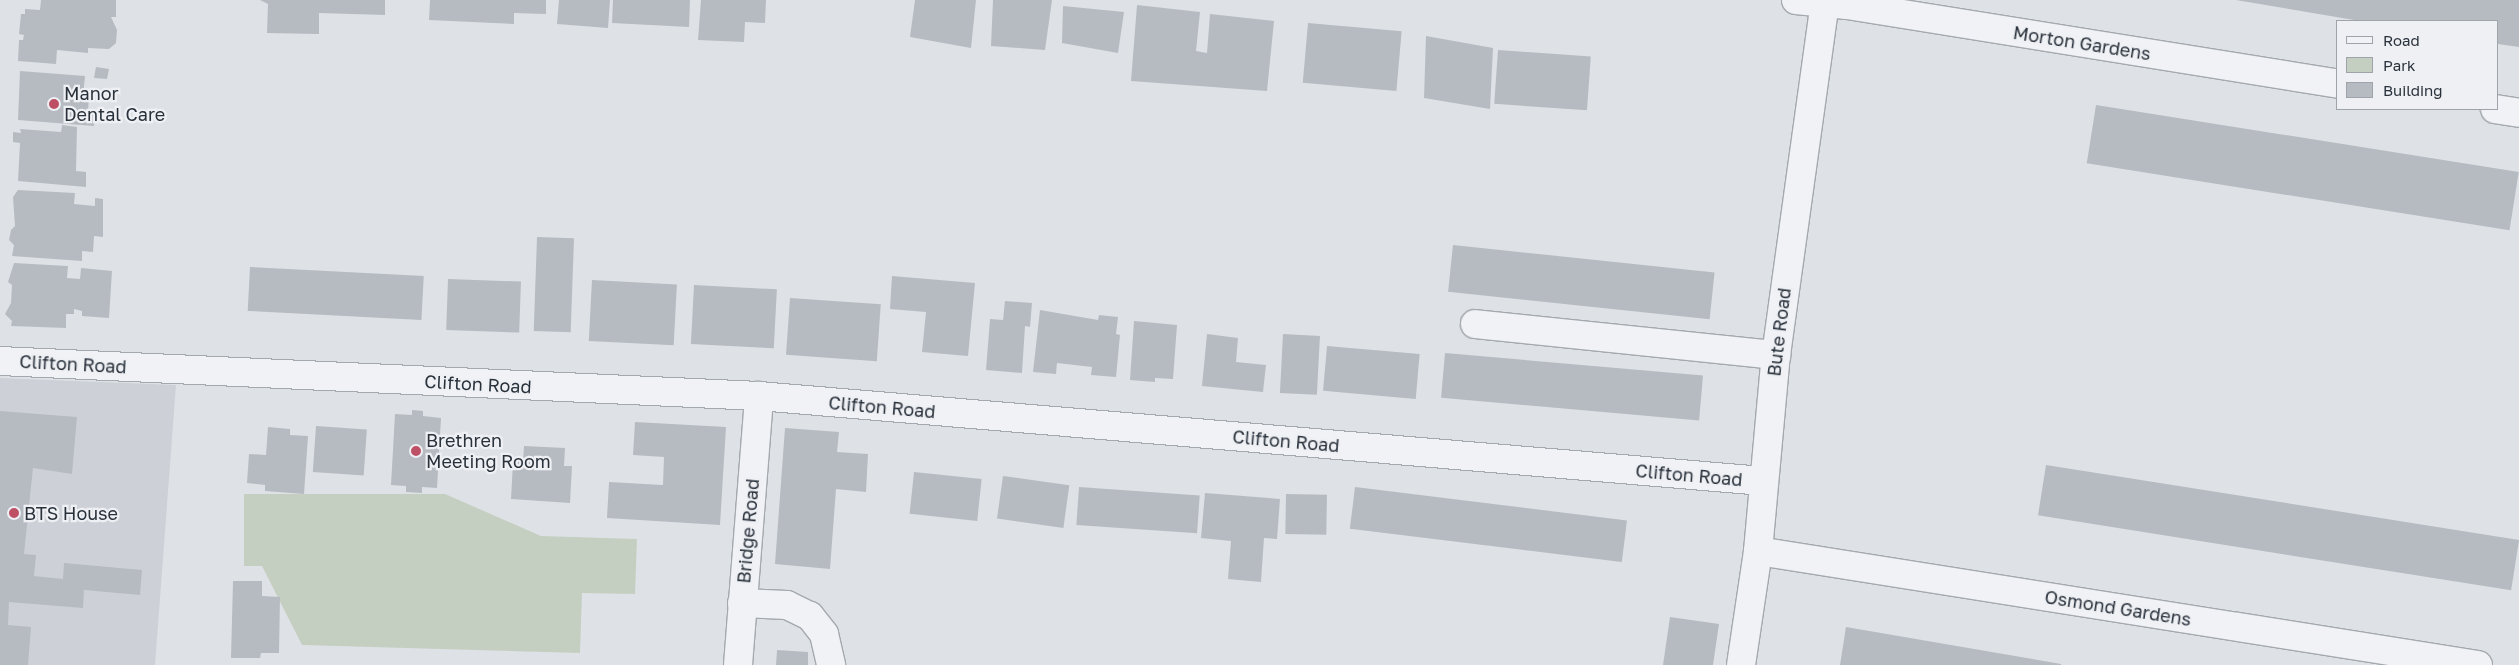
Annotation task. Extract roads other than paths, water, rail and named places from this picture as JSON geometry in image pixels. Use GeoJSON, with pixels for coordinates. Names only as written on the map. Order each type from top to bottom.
{"type":"FeatureCollection","features":[{"type":"Feature","properties":{"kind":"street","name":"Morton Gardens"},"geometry":{"type":"LineString","coordinates":[[1796,0],[1825,1],[2336,84]]}},
{"type":"Feature","properties":{"kind":"street","name":"Bute Road"},"geometry":{"type":"LineString","coordinates":[[1741,665],[1758,551],[1762,481],[1776,355],[1825,1]]}},
{"type":"Feature","properties":{"kind":"street"},"geometry":{"type":"LineString","coordinates":[[2499,110],[2519,112]]}},
{"type":"Feature","properties":{"kind":"street"},"geometry":{"type":"LineString","coordinates":[[1475,324],[1776,355]]}},
{"type":"Feature","properties":{"kind":"street","name":"Clifton Road"},"geometry":{"type":"LineString","coordinates":[[0,361],[759,396],[1762,481]]}},
{"type":"Feature","properties":{"kind":"street","name":"Bridge Road"},"geometry":{"type":"LineString","coordinates":[[738,665],[759,396]]}},
{"type":"Feature","properties":{"kind":"street","name":"Osmond Gardens"},"geometry":{"type":"LineString","coordinates":[[1758,551],[2478,665]]}},
{"type":"Feature","properties":{"kind":"street"},"geometry":{"type":"LineString","coordinates":[[742,602],[787,605],[810,616],[824,634],[831,665]]}},
{"type":"Feature","properties":{"kind":"place","name":"Manor Dental Care"},"geometry":{"type":"Point","coordinates":[54,104]}},
{"type":"Feature","properties":{"kind":"place","name":"Brethren Meeting Room"},"geometry":{"type":"Point","coordinates":[416,451]}},
{"type":"Feature","properties":{"kind":"place","name":"BTS House"},"geometry":{"type":"Point","coordinates":[14,513]}}]}
